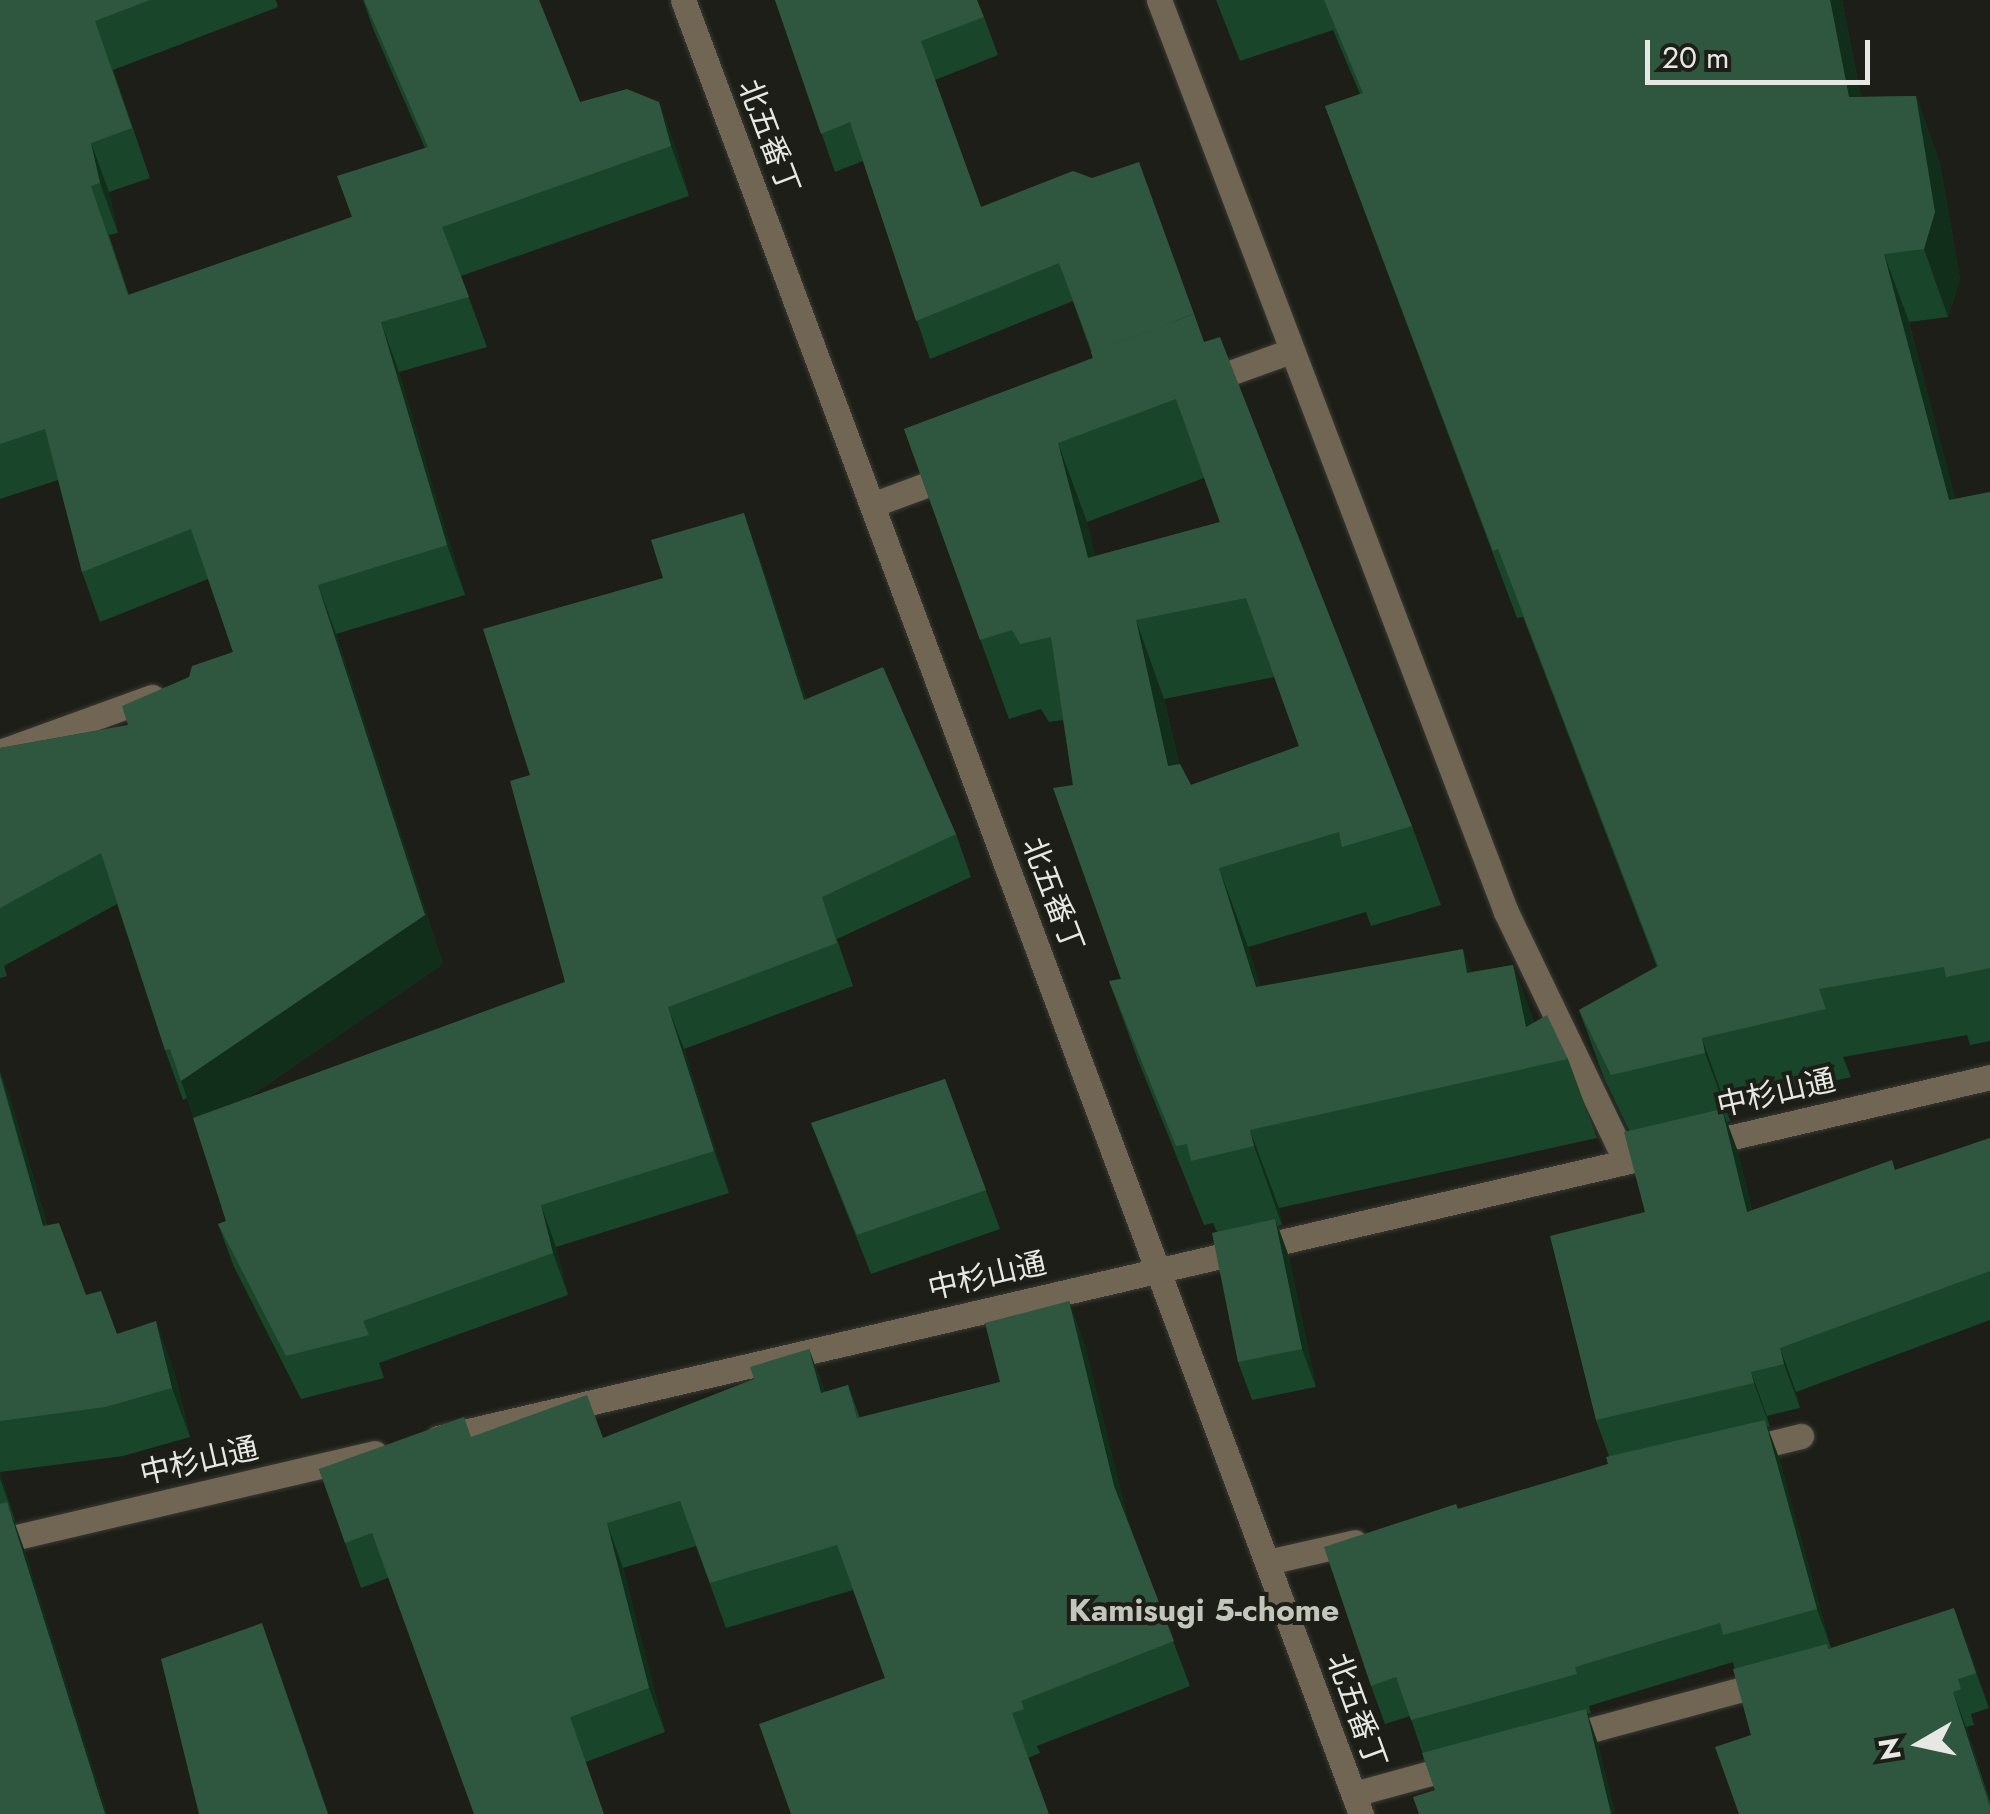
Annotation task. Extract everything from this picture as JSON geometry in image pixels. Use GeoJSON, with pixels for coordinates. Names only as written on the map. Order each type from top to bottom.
{"type":"FeatureCollection","features":[{"type":"Feature","properties":{"kind":"street","name":"北五番丁"},"geometry":{"type":"LineString","coordinates":[[682,0],[1358,1804]]}},
{"type":"Feature","properties":{"kind":"street"},"geometry":{"type":"LineString","coordinates":[[1159,0],[1506,912],[1626,1161]]}},
{"type":"Feature","properties":{"kind":"street"},"geometry":{"type":"LineString","coordinates":[[1182,391],[1291,350]]}},
{"type":"Feature","properties":{"kind":"street"},"geometry":{"type":"LineString","coordinates":[[872,505],[982,465]]}},
{"type":"Feature","properties":{"kind":"street"},"geometry":{"type":"LineString","coordinates":[[0,752],[152,697]]}},
{"type":"Feature","properties":{"kind":"street","name":"中杉山通"},"geometry":{"type":"LineString","coordinates":[[0,1541],[1990,1077]]}},
{"type":"Feature","properties":{"kind":"street"},"geometry":{"type":"LineString","coordinates":[[1706,1459],[1801,1436]]}},
{"type":"Feature","properties":{"kind":"street"},"geometry":{"type":"LineString","coordinates":[[1268,1562],[1382,1536]]}},
{"type":"Feature","properties":{"kind":"street"},"geometry":{"type":"LineString","coordinates":[[1541,1744],[1803,1673]]}},
{"type":"Feature","properties":{"kind":"street"},"geometry":{"type":"LineString","coordinates":[[1358,1804],[1484,1759]]}},
{"type":"Feature","properties":{"kind":"building"},"geometry":{"type":"Polygon","coordinates":[[[0,0],[150,0],[95,21],[132,128],[91,143],[100,183],[91,186],[128,295],[352,217],[337,176],[428,147],[364,0],[539,0],[580,102],[627,89],[659,102],[671,146],[442,227],[469,297],[381,322],[447,545],[318,585],[425,915],[181,1081],[170,1049],[165,1050],[101,853],[0,908],[0,748],[128,725],[122,706],[189,677],[192,666],[233,652],[191,529],[82,572],[45,429],[0,444],[0,0]]]}},
{"type":"Feature","properties":{"kind":"building"},"geometry":{"type":"Polygon","coordinates":[[[775,0],[977,0],[984,17],[921,41],[981,207],[1073,171],[1092,178],[1139,162],[1194,314],[1092,352],[1059,263],[916,321],[850,122],[821,134],[775,0]]]}},
{"type":"Feature","properties":{"kind":"building"},"geometry":{"type":"Polygon","coordinates":[[[1324,0],[1830,0],[1849,97],[1916,96],[1935,212],[1924,249],[1884,254],[1949,500],[1990,492],[1990,968],[1946,977],[1944,967],[1819,989],[1826,1009],[1702,1038],[1705,1053],[1611,1075],[1579,1010],[1658,966],[1498,549],[1493,551],[1325,106],[1363,93],[1324,0]]]}},
{"type":"Feature","properties":{"kind":"building"},"geometry":{"type":"Polygon","coordinates":[[[1194,314],[1204,342],[1220,337],[1412,826],[1342,847],[1339,832],[1219,868],[1256,987],[1463,949],[1467,973],[1513,965],[1526,1027],[1547,1015],[1568,1059],[1250,1130],[1254,1146],[1191,1161],[1187,1144],[1176,1146],[1109,981],[1121,979],[1053,788],[1073,785],[1051,637],[1020,644],[1012,630],[980,640],[904,429],[1093,358],[1091,352],[1194,314]],[[1176,399],[1058,443],[1088,558],[1220,522],[1176,399]],[[1246,598],[1136,620],[1168,766],[1180,764],[1191,785],[1299,746],[1246,598]]]}},
{"type":"Feature","properties":{"kind":"building"},"geometry":{"type":"Polygon","coordinates":[[[744,513],[804,700],[883,667],[956,834],[822,897],[837,943],[668,1007],[714,1151],[541,1205],[553,1253],[363,1321],[369,1335],[286,1356],[218,1224],[226,1221],[193,1118],[565,982],[510,781],[530,775],[483,629],[663,578],[651,540],[744,513]]]}},
{"type":"Feature","properties":{"kind":"building"},"geometry":{"type":"Polygon","coordinates":[[[0,1076],[43,1226],[59,1223],[86,1295],[101,1291],[117,1334],[156,1321],[172,1388],[105,1407],[0,1421],[0,1076]]]}},
{"type":"Feature","properties":{"kind":"building"},"geometry":{"type":"Polygon","coordinates":[[[945,1079],[986,1190],[857,1235],[811,1123],[945,1079]]]}},
{"type":"Feature","properties":{"kind":"building"},"geometry":{"type":"Polygon","coordinates":[[[1722,1109],[1747,1212],[1892,1160],[1895,1170],[1990,1138],[1990,1271],[1780,1348],[1784,1364],[1751,1372],[1754,1383],[1596,1420],[1550,1236],[1645,1212],[1624,1132],[1722,1109]]]}},
{"type":"Feature","properties":{"kind":"building"},"geometry":{"type":"Polygon","coordinates":[[[1275,1219],[1302,1349],[1238,1362],[1212,1233],[1275,1219]]]}},
{"type":"Feature","properties":{"kind":"building"},"geometry":{"type":"Polygon","coordinates":[[[1069,1301],[1114,1486],[1174,1641],[1021,1701],[1024,1709],[1012,1713],[1049,1814],[791,1814],[759,1724],[885,1678],[837,1545],[710,1583],[680,1501],[607,1523],[649,1688],[570,1717],[604,1814],[474,1814],[372,1533],[345,1543],[319,1469],[464,1417],[471,1437],[587,1395],[603,1438],[754,1379],[750,1367],[809,1349],[821,1393],[848,1385],[857,1418],[1000,1382],[985,1323],[1069,1301]]]}},
{"type":"Feature","properties":{"kind":"building"},"geometry":{"type":"Polygon","coordinates":[[[1765,1420],[1817,1609],[1723,1635],[1720,1623],[1575,1667],[1577,1674],[1411,1720],[1396,1677],[1371,1686],[1324,1547],[1456,1504],[1458,1509],[1608,1464],[1606,1457],[1765,1420]]]}},
{"type":"Feature","properties":{"kind":"building"},"geometry":{"type":"Polygon","coordinates":[[[7,1502],[105,1814],[0,1814],[0,1504],[7,1502]]]}},
{"type":"Feature","properties":{"kind":"building"},"geometry":{"type":"Polygon","coordinates":[[[1954,1608],[1976,1673],[1958,1679],[1961,1689],[1953,1692],[1990,1814],[1739,1814],[1715,1747],[1751,1735],[1733,1669],[1827,1644],[1828,1649],[1954,1608]]]}},
{"type":"Feature","properties":{"kind":"building"},"geometry":{"type":"Polygon","coordinates":[[[262,1623],[328,1814],[199,1814],[161,1659],[262,1623]]]}},
{"type":"Feature","properties":{"kind":"building"},"geometry":{"type":"Polygon","coordinates":[[[1586,1709],[1611,1814],[1419,1814],[1413,1797],[1435,1790],[1422,1753],[1586,1709]]]}},
{"type":"Feature","properties":{"kind":"district","name":"Kamisugi 5-chome"},"geometry":{"type":"Point","coordinates":[1204,1610]}}]}
